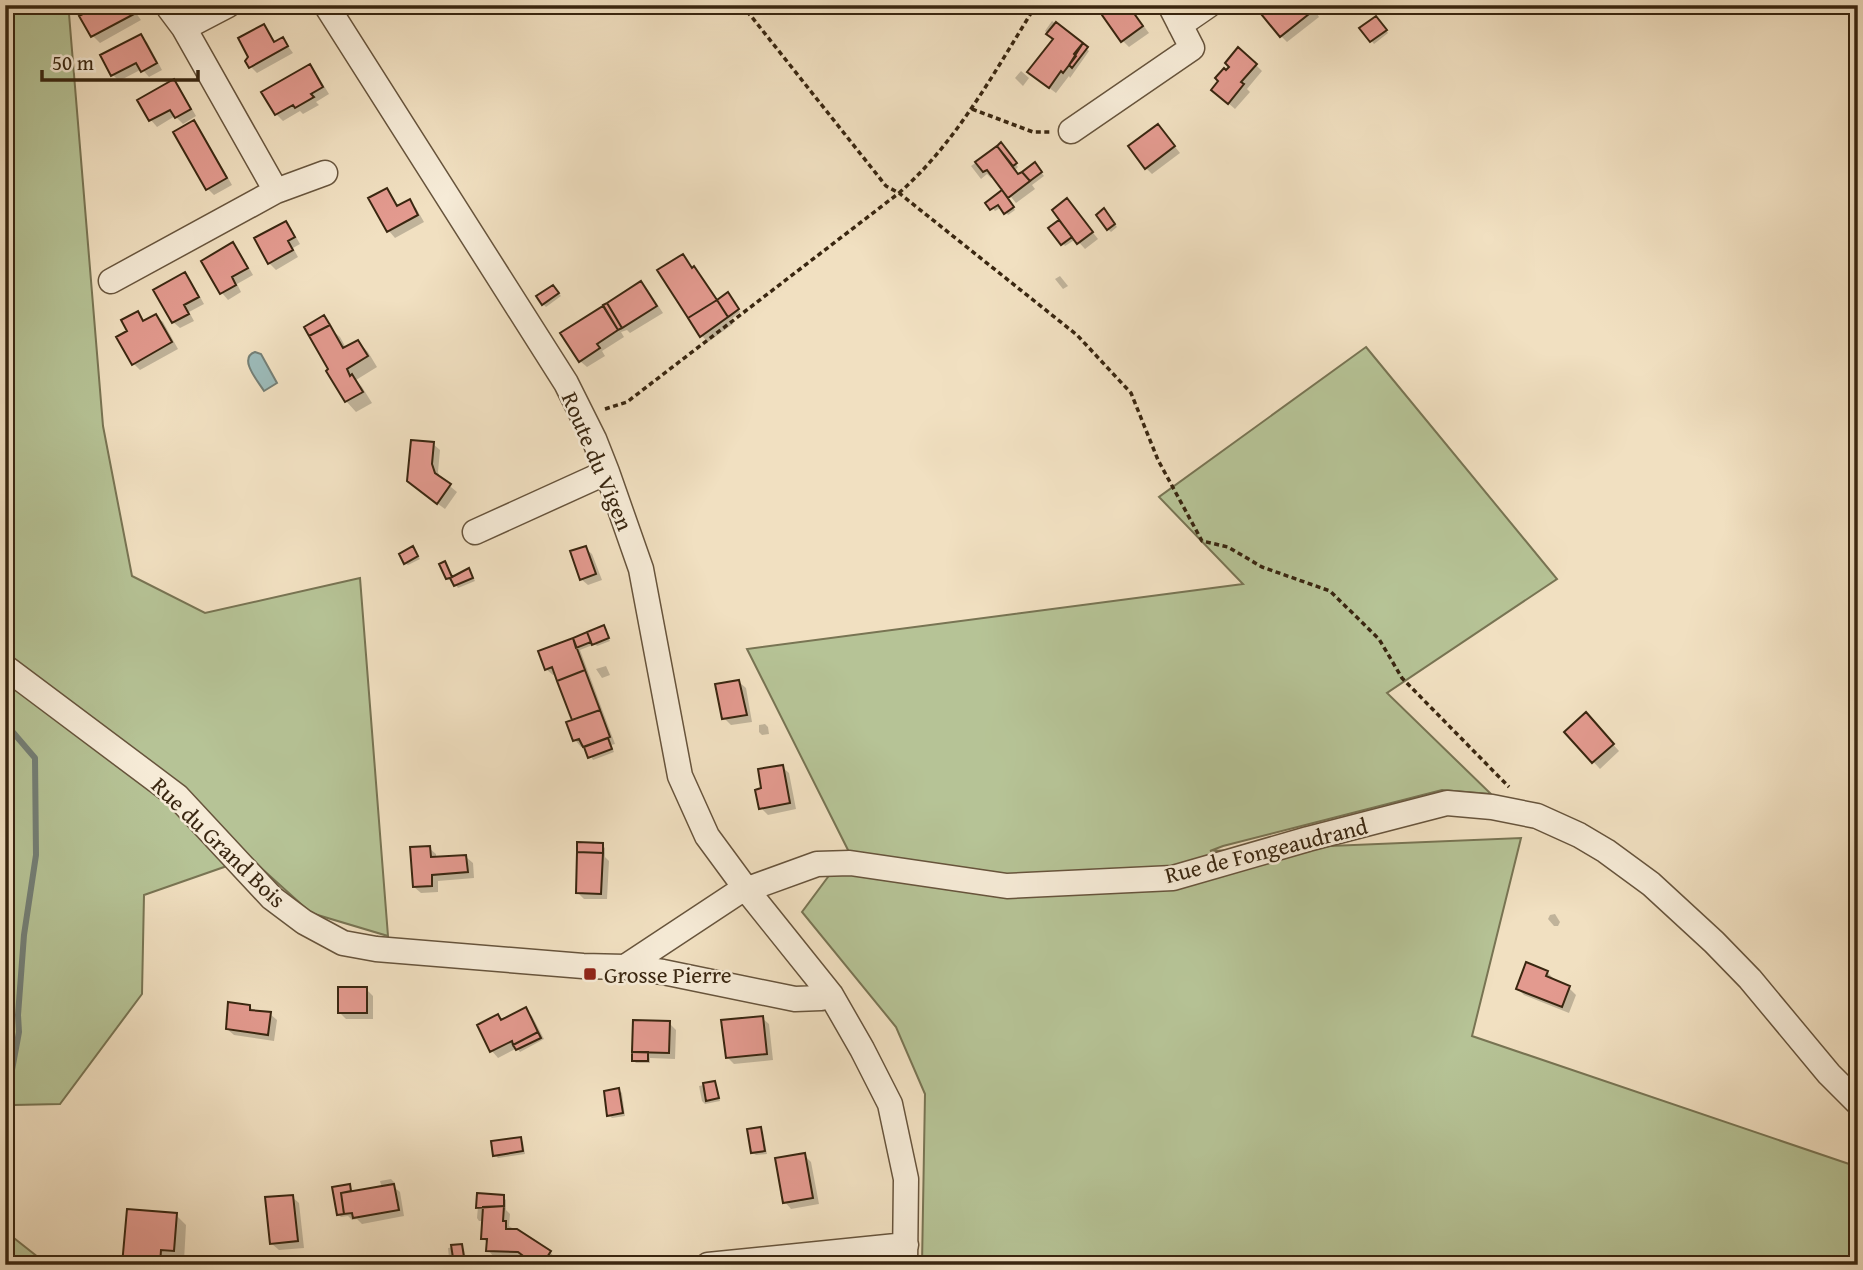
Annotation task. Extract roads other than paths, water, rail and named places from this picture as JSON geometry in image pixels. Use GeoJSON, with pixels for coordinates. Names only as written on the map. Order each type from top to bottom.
{"type":"FeatureCollection","features":[{"type":"Feature","properties":{"kind":"street"},"geometry":{"type":"LineString","coordinates":[[184,28],[228,5]]}},
{"type":"Feature","properties":{"kind":"street","name":"Route du Vigen"},"geometry":{"type":"LineString","coordinates":[[326,5],[566,383],[583,417],[607,472],[641,569],[680,776],[707,836],[831,995],[863,1049],[890,1104],[906,1179],[905,1255]]}},
{"type":"Feature","properties":{"kind":"street"},"geometry":{"type":"LineString","coordinates":[[1071,131],[1192,48],[1175,15],[1209,5]]}},
{"type":"Feature","properties":{"kind":"street"},"geometry":{"type":"LineString","coordinates":[[169,8],[184,28],[276,191]]}},
{"type":"Feature","properties":{"kind":"street"},"geometry":{"type":"LineString","coordinates":[[111,281],[276,191],[326,173]]}},
{"type":"Feature","properties":{"kind":"street"},"geometry":{"type":"LineString","coordinates":[[475,532],[607,472]]}},
{"type":"Feature","properties":{"kind":"street","name":"Rue du Grand Bois"},"geometry":{"type":"LineString","coordinates":[[5,667],[177,796],[272,898],[304,922],[343,943],[390,950],[625,967],[663,972],[795,999],[831,995]]}},
{"type":"Feature","properties":{"kind":"street","name":"Rue de Fongeaudrand"},"geometry":{"type":"LineString","coordinates":[[746,889],[817,864],[850,863],[1007,886],[1173,878],[1447,803],[1492,807],[1537,816],[1579,835],[1651,884],[1750,979],[1829,1074],[1858,1103]]}},
{"type":"Feature","properties":{"kind":"street"},"geometry":{"type":"LineString","coordinates":[[625,967],[728,898],[746,889]]}},
{"type":"Feature","properties":{"kind":"street"},"geometry":{"type":"LineString","coordinates":[[708,1265],[905,1255]]}},
{"type":"Feature","properties":{"kind":"water"},"geometry":{"type":"Polygon","coordinates":[[[255,352],[261,354],[277,383],[264,391],[249,364],[250,355],[255,352]]]}},
{"type":"Feature","properties":{"kind":"waterway"},"geometry":{"type":"LineString","coordinates":[[5,723],[35,758],[36,855],[24,935],[19,1032],[5,1108]]}},
{"type":"Feature","properties":{"kind":"place","name":"Grosse Pierre"},"geometry":{"type":"Point","coordinates":[590,974]}}]}
